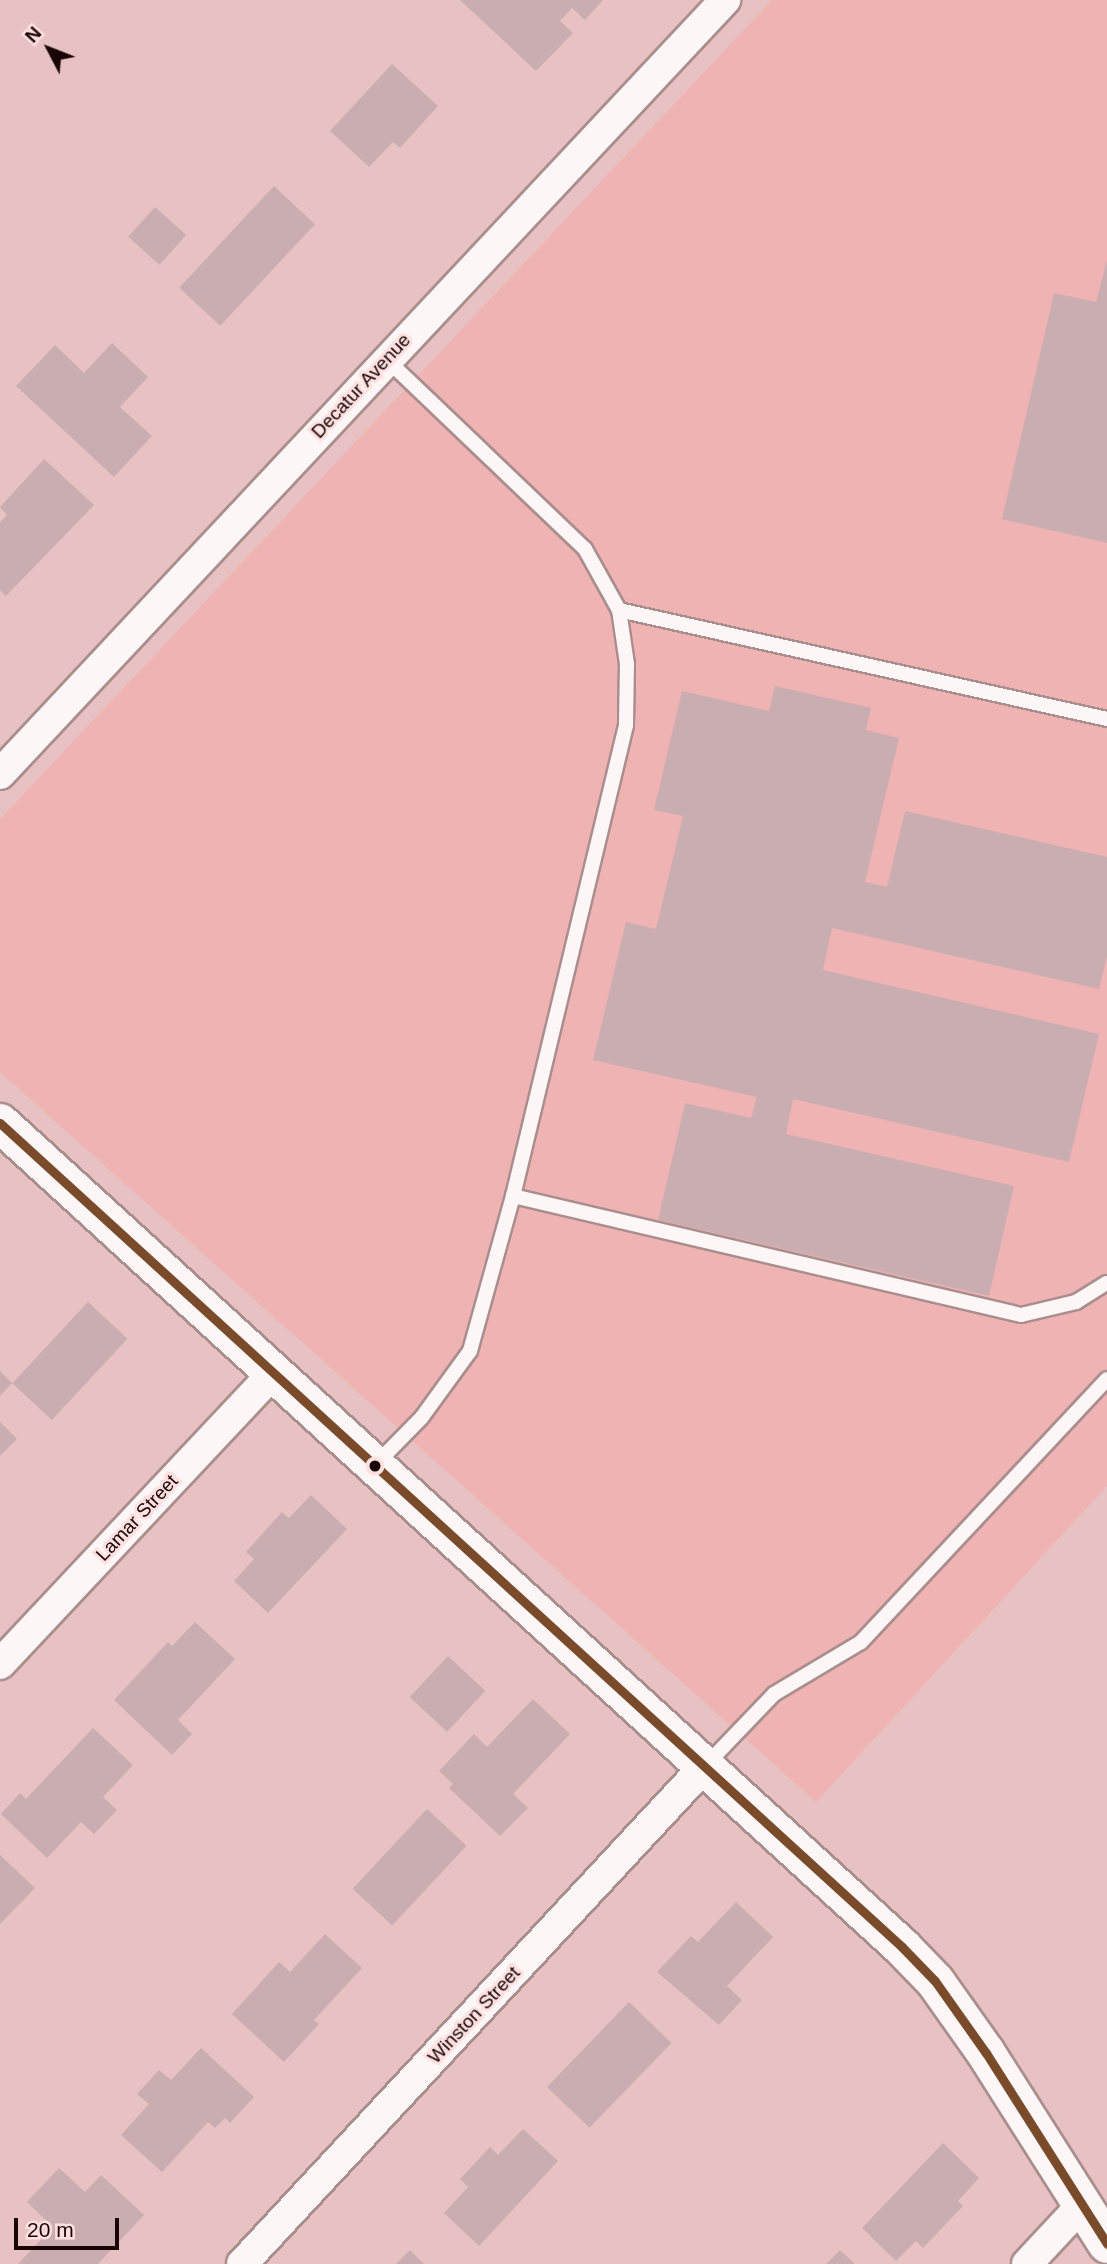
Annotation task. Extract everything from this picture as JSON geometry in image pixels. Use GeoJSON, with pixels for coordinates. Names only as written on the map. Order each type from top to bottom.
{"type":"FeatureCollection","features":[{"type":"Feature","properties":{"kind":"street","name":"Decatur Avenue"},"geometry":{"type":"LineString","coordinates":[[0,774],[725,0]]}},
{"type":"Feature","properties":{"kind":"street"},"geometry":{"type":"LineString","coordinates":[[0,1123],[377,1463],[934,1981],[1107,2244]]}},
{"type":"Feature","properties":{"kind":"street","name":"Lamar Street"},"geometry":{"type":"LineString","coordinates":[[0,1664],[275,1371]]}},
{"type":"Feature","properties":{"kind":"street","name":"Winston Street"},"geometry":{"type":"LineString","coordinates":[[242,2264],[705,1766]]}},
{"type":"Feature","properties":{"kind":"street"},"geometry":{"type":"LineString","coordinates":[[1027,2264],[1083,2204]]}},
{"type":"Feature","properties":{"kind":"lane"},"geometry":{"type":"LineString","coordinates":[[377,1463],[422,1417],[470,1351],[513,1196],[626,725],[627,664],[620,610],[585,549],[386,359]]}},
{"type":"Feature","properties":{"kind":"lane"},"geometry":{"type":"LineString","coordinates":[[620,610],[1107,719]]}},
{"type":"Feature","properties":{"kind":"lane"},"geometry":{"type":"LineString","coordinates":[[513,1196],[1021,1315],[1076,1302],[1107,1283]]}},
{"type":"Feature","properties":{"kind":"lane"},"geometry":{"type":"LineString","coordinates":[[705,1766],[774,1694],[861,1642],[1107,1379]]}},
{"type":"Feature","properties":{"kind":"shaded area"},"geometry":{"type":"Polygon","coordinates":[[[772,0],[1107,0],[1107,1486],[816,1802],[0,1072],[0,819],[772,0]]]}},
{"type":"Feature","properties":{"kind":"building"},"geometry":{"type":"Polygon","coordinates":[[[460,0],[603,0],[585,20],[572,8],[560,21],[573,33],[536,71],[460,0]]]}},
{"type":"Feature","properties":{"kind":"building"},"geometry":{"type":"Polygon","coordinates":[[[392,64],[438,106],[400,148],[393,142],[369,167],[330,131],[392,64]]]}},
{"type":"Feature","properties":{"kind":"building"},"geometry":{"type":"Polygon","coordinates":[[[274,186],[315,224],[220,326],[179,288],[274,186]]]}},
{"type":"Feature","properties":{"kind":"building"},"geometry":{"type":"Polygon","coordinates":[[[155,207],[186,235],[159,265],[128,237],[155,207]]]}},
{"type":"Feature","properties":{"kind":"building"},"geometry":{"type":"Polygon","coordinates":[[[1107,260],[1107,543],[1002,519],[1054,293],[1096,302],[1107,260]]]}},
{"type":"Feature","properties":{"kind":"building"},"geometry":{"type":"Polygon","coordinates":[[[112,343],[148,377],[120,407],[152,436],[114,477],[16,386],[55,345],[84,373],[112,343]]]}},
{"type":"Feature","properties":{"kind":"building"},"geometry":{"type":"Polygon","coordinates":[[[44,459],[94,505],[6,596],[0,590],[0,522],[7,515],[0,507],[44,459]]]}},
{"type":"Feature","properties":{"kind":"building"},"geometry":{"type":"Polygon","coordinates":[[[775,686],[871,708],[866,730],[899,738],[865,882],[887,887],[905,811],[1107,857],[1107,956],[1099,989],[832,928],[823,970],[1099,1034],[1069,1162],[793,1099],[786,1134],[1014,1186],[989,1296],[658,1220],[685,1103],[751,1118],[757,1097],[593,1060],[626,922],[656,929],[683,816],[654,810],[682,691],[769,711],[775,686]]]}},
{"type":"Feature","properties":{"kind":"building"},"geometry":{"type":"Polygon","coordinates":[[[88,1302],[127,1339],[52,1420],[12,1383],[88,1302]]]}},
{"type":"Feature","properties":{"kind":"building"},"geometry":{"type":"Polygon","coordinates":[[[0,1371],[12,1383],[0,1396],[0,1371]]]}},
{"type":"Feature","properties":{"kind":"building"},"geometry":{"type":"Polygon","coordinates":[[[0,1422],[17,1439],[0,1456],[0,1422]]]}},
{"type":"Feature","properties":{"kind":"building"},"geometry":{"type":"Polygon","coordinates":[[[311,1495],[347,1529],[268,1613],[234,1581],[254,1559],[246,1552],[282,1512],[289,1518],[311,1495]]]}},
{"type":"Feature","properties":{"kind":"building"},"geometry":{"type":"Polygon","coordinates":[[[195,1622],[235,1659],[178,1720],[192,1734],[172,1755],[114,1700],[168,1642],[172,1646],[195,1622]]]}},
{"type":"Feature","properties":{"kind":"building"},"geometry":{"type":"Polygon","coordinates":[[[448,1656],[485,1691],[447,1732],[410,1697],[448,1656]]]}},
{"type":"Feature","properties":{"kind":"building"},"geometry":{"type":"Polygon","coordinates":[[[533,1699],[570,1734],[513,1794],[528,1808],[500,1836],[449,1788],[453,1784],[439,1771],[474,1734],[487,1747],[533,1699]]]}},
{"type":"Feature","properties":{"kind":"building"},"geometry":{"type":"Polygon","coordinates":[[[93,1728],[133,1765],[103,1797],[117,1810],[94,1834],[81,1822],[47,1858],[1,1814],[20,1793],[26,1799],[93,1728]]]}},
{"type":"Feature","properties":{"kind":"building"},"geometry":{"type":"Polygon","coordinates":[[[427,1809],[466,1846],[392,1926],[353,1889],[427,1809]]]}},
{"type":"Feature","properties":{"kind":"building"},"geometry":{"type":"Polygon","coordinates":[[[0,1855],[35,1888],[0,1924],[0,1855]]]}},
{"type":"Feature","properties":{"kind":"building"},"geometry":{"type":"Polygon","coordinates":[[[736,1902],[773,1937],[727,1986],[742,2000],[719,2025],[657,1972],[691,1936],[698,1942],[736,1902]]]}},
{"type":"Feature","properties":{"kind":"building"},"geometry":{"type":"Polygon","coordinates":[[[325,1934],[362,1968],[314,2020],[319,2024],[284,2062],[232,2014],[279,1962],[290,1972],[325,1934]]]}},
{"type":"Feature","properties":{"kind":"building"},"geometry":{"type":"Polygon","coordinates":[[[629,2002],[671,2043],[589,2128],[547,2087],[629,2002]]]}},
{"type":"Feature","properties":{"kind":"building"},"geometry":{"type":"Polygon","coordinates":[[[201,2048],[254,2097],[230,2123],[225,2118],[215,2128],[208,2122],[162,2172],[121,2135],[149,2104],[137,2094],[159,2070],[171,2080],[201,2048]]]}},
{"type":"Feature","properties":{"kind":"building"},"geometry":{"type":"Polygon","coordinates":[[[523,2129],[558,2161],[479,2246],[444,2213],[468,2187],[460,2179],[490,2147],[498,2155],[523,2129]]]}},
{"type":"Feature","properties":{"kind":"building"},"geometry":{"type":"Polygon","coordinates":[[[943,2143],[979,2178],[958,2201],[963,2206],[923,2248],[916,2241],[896,2261],[862,2228],[943,2143]]]}},
{"type":"Feature","properties":{"kind":"building"},"geometry":{"type":"Polygon","coordinates":[[[59,2168],[85,2192],[101,2175],[144,2215],[98,2264],[18,2264],[53,2227],[27,2202],[59,2168]]]}},
{"type":"Feature","properties":{"kind":"building"},"geometry":{"type":"Polygon","coordinates":[[[410,2250],[424,2264],[396,2264],[410,2250]]]}},
{"type":"Feature","properties":{"kind":"building"},"geometry":{"type":"Polygon","coordinates":[[[840,2250],[855,2264],[826,2264],[840,2250]]]}},
{"type":"Feature","properties":{"kind":"transit line"},"geometry":{"type":"LineString","coordinates":[[0,1123],[902,1947],[935,1981],[986,2053],[1107,2244]]}}]}
